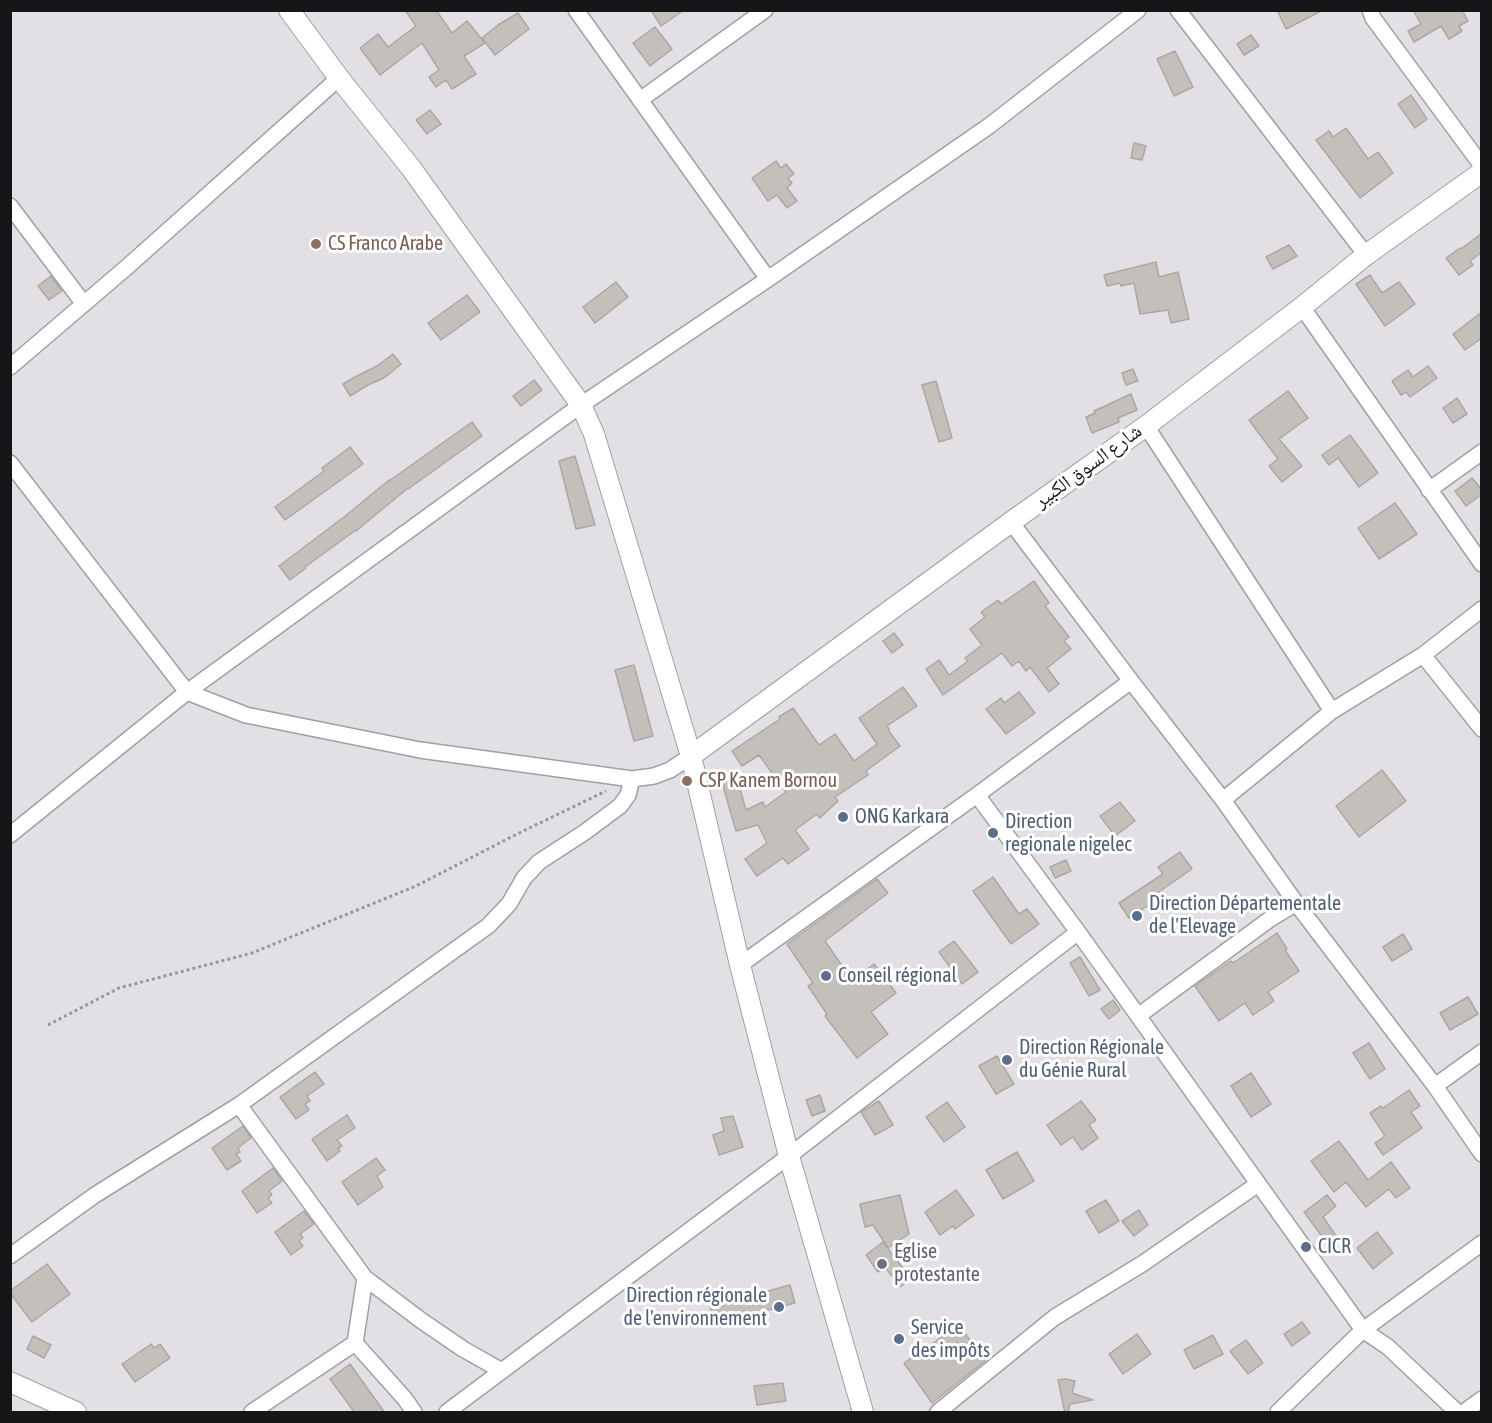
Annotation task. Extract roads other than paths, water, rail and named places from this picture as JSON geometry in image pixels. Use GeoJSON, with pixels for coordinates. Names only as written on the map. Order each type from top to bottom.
{"type":"FeatureCollection","features":[{"type":"Feature","properties":{"kind":"street"},"geometry":{"type":"LineString","coordinates":[[289,10],[339,78],[411,168],[580,405],[594,434],[691,756],[740,965],[789,1156],[864,1413]]}},
{"type":"Feature","properties":{"kind":"street"},"geometry":{"type":"LineString","coordinates":[[576,10],[768,279]]}},
{"type":"Feature","properties":{"kind":"street"},"geometry":{"type":"LineString","coordinates":[[640,100],[765,10]]}},
{"type":"Feature","properties":{"kind":"street"},"geometry":{"type":"LineString","coordinates":[[10,835],[187,692],[580,405],[768,279],[989,126],[1138,10]]}},
{"type":"Feature","properties":{"kind":"street"},"geometry":{"type":"LineString","coordinates":[[1178,10],[1366,255]]}},
{"type":"Feature","properties":{"kind":"street"},"geometry":{"type":"LineString","coordinates":[[1370,10],[1373,18],[1482,166]]}},
{"type":"Feature","properties":{"kind":"street"},"geometry":{"type":"LineString","coordinates":[[10,368],[339,78]]}},
{"type":"Feature","properties":{"kind":"street","name":"شارع السوق الكبير"},"geometry":{"type":"LineString","coordinates":[[691,756],[1146,426],[1366,255],[1482,172]]}},
{"type":"Feature","properties":{"kind":"street"},"geometry":{"type":"LineString","coordinates":[[10,206],[84,304]]}},
{"type":"Feature","properties":{"kind":"street"},"geometry":{"type":"LineString","coordinates":[[1302,307],[1482,564]]}},
{"type":"Feature","properties":{"kind":"street"},"geometry":{"type":"LineString","coordinates":[[1146,426],[1332,711]]}},
{"type":"Feature","properties":{"kind":"street"},"geometry":{"type":"LineString","coordinates":[[1429,490],[1482,452]]}},
{"type":"Feature","properties":{"kind":"street"},"geometry":{"type":"LineString","coordinates":[[10,463],[187,692],[246,715],[420,750],[632,779],[654,776],[670,770],[691,756]]}},
{"type":"Feature","properties":{"kind":"street"},"geometry":{"type":"LineString","coordinates":[[1011,522],[1223,800],[1296,903],[1435,1086],[1482,1154]]}},
{"type":"Feature","properties":{"kind":"street"},"geometry":{"type":"LineString","coordinates":[[1223,800],[1332,711],[1423,655],[1482,609]]}},
{"type":"Feature","properties":{"kind":"street"},"geometry":{"type":"LineString","coordinates":[[1423,655],[1482,729]]}},
{"type":"Feature","properties":{"kind":"street"},"geometry":{"type":"LineString","coordinates":[[740,965],[1131,681]]}},
{"type":"Feature","properties":{"kind":"street"},"geometry":{"type":"LineString","coordinates":[[10,1256],[95,1196],[239,1105],[488,926],[508,904],[524,878],[539,862],[620,806],[628,795],[632,779]]}},
{"type":"Feature","properties":{"kind":"street"},"geometry":{"type":"LineString","coordinates":[[977,795],[1363,1330],[1388,1347],[1456,1413]]}},
{"type":"Feature","properties":{"kind":"street"},"geometry":{"type":"LineString","coordinates":[[1138,1016],[1270,919],[1296,903]]}},
{"type":"Feature","properties":{"kind":"street"},"geometry":{"type":"LineString","coordinates":[[447,1413],[789,1156],[1078,932]]}},
{"type":"Feature","properties":{"kind":"street"},"geometry":{"type":"LineString","coordinates":[[1435,1086],[1482,1052]]}},
{"type":"Feature","properties":{"kind":"street"},"geometry":{"type":"LineString","coordinates":[[239,1105],[365,1278],[463,1349],[502,1371]]}},
{"type":"Feature","properties":{"kind":"street"},"geometry":{"type":"LineString","coordinates":[[938,1413],[1055,1317],[1142,1264],[1258,1184]]}},
{"type":"Feature","properties":{"kind":"street"},"geometry":{"type":"LineString","coordinates":[[1278,1413],[1363,1330],[1482,1243]]}},
{"type":"Feature","properties":{"kind":"street"},"geometry":{"type":"LineString","coordinates":[[252,1413],[355,1343],[365,1278]]}},
{"type":"Feature","properties":{"kind":"street"},"geometry":{"type":"LineString","coordinates":[[355,1343],[405,1398],[414,1413]]}},
{"type":"Feature","properties":{"kind":"street"},"geometry":{"type":"LineString","coordinates":[[10,1382],[76,1413]]}},
{"type":"Feature","properties":{"kind":"street"},"geometry":{"type":"LineString","coordinates":[[1464,1413],[1482,1399]]}},
{"type":"Feature","properties":{"kind":"place","name":"CS Franco Arabe"},"geometry":{"type":"Point","coordinates":[316,244]}},
{"type":"Feature","properties":{"kind":"place","name":"CSP Kanem Bornou"},"geometry":{"type":"Point","coordinates":[687,781]}},
{"type":"Feature","properties":{"kind":"place","name":"ONG Karkara"},"geometry":{"type":"Point","coordinates":[843,817]}},
{"type":"Feature","properties":{"kind":"place","name":"Direction regionale nigelec"},"geometry":{"type":"Point","coordinates":[993,833]}},
{"type":"Feature","properties":{"kind":"place","name":"Direction Départementale de l'Elevage"},"geometry":{"type":"Point","coordinates":[1137,916]}},
{"type":"Feature","properties":{"kind":"place","name":"Conseil régional"},"geometry":{"type":"Point","coordinates":[826,976]}},
{"type":"Feature","properties":{"kind":"place","name":"Direction Régionale du Génie Rural"},"geometry":{"type":"Point","coordinates":[1007,1060]}},
{"type":"Feature","properties":{"kind":"place","name":"CICR"},"geometry":{"type":"Point","coordinates":[1306,1247]}},
{"type":"Feature","properties":{"kind":"place","name":"Eglise protestante"},"geometry":{"type":"Point","coordinates":[882,1264]}},
{"type":"Feature","properties":{"kind":"place","name":"Direction régionale de l'environnement"},"geometry":{"type":"Point","coordinates":[779,1307]}},
{"type":"Feature","properties":{"kind":"place","name":"Service des impôts"},"geometry":{"type":"Point","coordinates":[899,1339]}}]}
